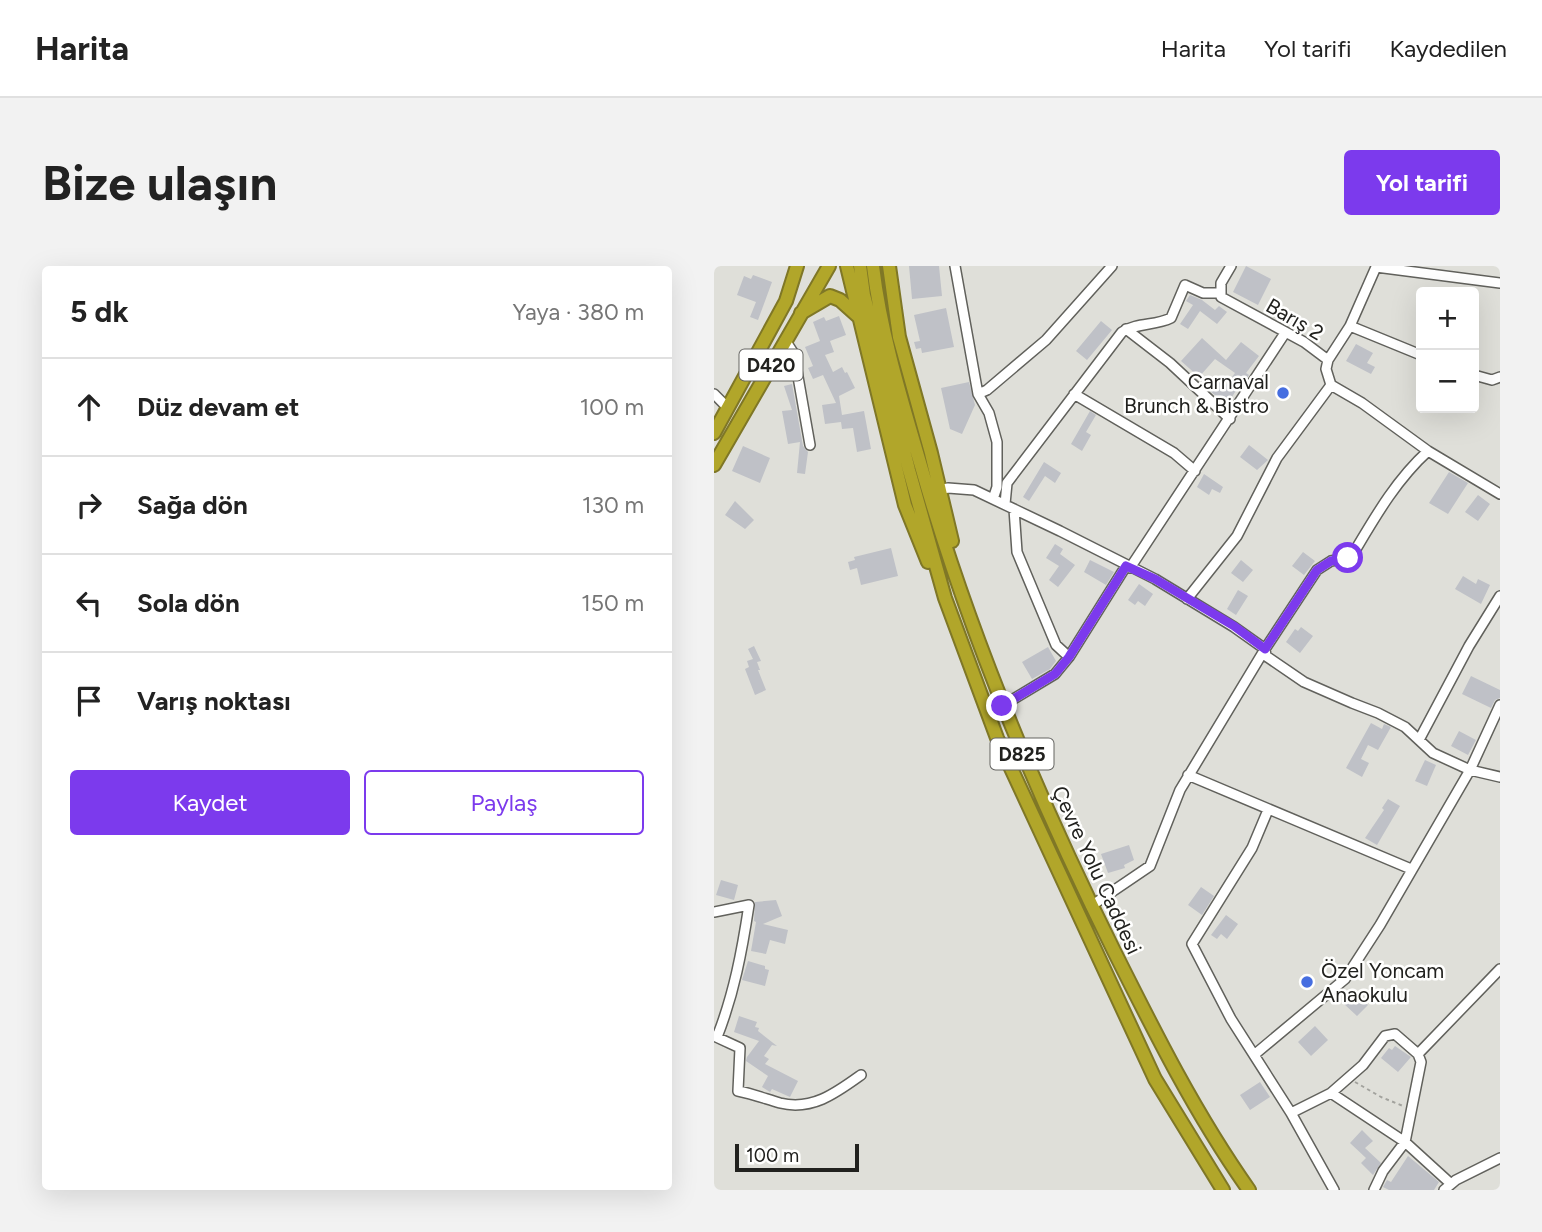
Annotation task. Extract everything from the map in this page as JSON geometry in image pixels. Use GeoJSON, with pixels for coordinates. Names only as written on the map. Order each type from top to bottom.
{"type":"FeatureCollection","features":[{"type":"Feature","properties":{"kind":"highway","name":"D420"},"geometry":{"type":"LineString","coordinates":[[714,433],[786,302],[797,266]]}},
{"type":"Feature","properties":{"kind":"highway","name":"D420"},"geometry":{"type":"LineString","coordinates":[[714,465],[829,266]]}},
{"type":"Feature","properties":{"kind":"highway"},"geometry":{"type":"LineString","coordinates":[[847,266],[905,505],[945,598]]}},
{"type":"Feature","properties":{"kind":"highway","name":"Çevre Yolu Caddesi"},"geometry":{"type":"LineString","coordinates":[[860,266],[864,295],[945,598],[997,738],[1052,862],[1155,1079],[1223,1190]]}},
{"type":"Feature","properties":{"kind":"highway","name":"Çevre Yolu Caddesi"},"geometry":{"type":"LineString","coordinates":[[873,266],[892,360],[918,456],[961,593],[1002,706],[1067,856],[1170,1064],[1249,1190]]}},
{"type":"Feature","properties":{"kind":"highway"},"geometry":{"type":"LineString","coordinates":[[889,266],[899,337],[931,453],[961,593]]}},
{"type":"Feature","properties":{"kind":"highway"},"geometry":{"type":"LineString","coordinates":[[801,313],[831,296],[840,300],[861,319]]}},
{"type":"Feature","properties":{"kind":"street"},"geometry":{"type":"LineString","coordinates":[[978,394],[987,390],[1046,340],[1112,266]]}},
{"type":"Feature","properties":{"kind":"street"},"geometry":{"type":"LineString","coordinates":[[1069,657],[1056,645],[1017,552],[1007,483],[1126,329],[1141,323],[1163,322],[1171,318],[1185,285],[1203,293],[1221,293],[1221,283],[1231,266]]}},
{"type":"Feature","properties":{"kind":"street"},"geometry":{"type":"LineString","coordinates":[[1328,360],[1350,326],[1376,266],[1500,283]]}},
{"type":"Feature","properties":{"kind":"street"},"geometry":{"type":"LineString","coordinates":[[955,267],[978,394],[989,413],[997,442],[997,487],[993,499]]}},
{"type":"Feature","properties":{"kind":"street","name":"Barış 2"},"geometry":{"type":"LineString","coordinates":[[1221,293],[1221,297],[1304,342],[1328,360],[1326,369],[1331,385]]}},
{"type":"Feature","properties":{"kind":"street"},"geometry":{"type":"LineString","coordinates":[[1350,326],[1416,353]]}},
{"type":"Feature","properties":{"kind":"street"},"geometry":{"type":"LineString","coordinates":[[1126,329],[1170,363],[1230,419]]}},
{"type":"Feature","properties":{"kind":"street"},"geometry":{"type":"LineString","coordinates":[[1002,706],[1055,674],[1069,657],[1285,333]]}},
{"type":"Feature","properties":{"kind":"street"},"geometry":{"type":"LineString","coordinates":[[785,340],[793,354],[810,445]]}},
{"type":"Feature","properties":{"kind":"street"},"geometry":{"type":"LineString","coordinates":[[1479,378],[1484,380],[1500,377]]}},
{"type":"Feature","properties":{"kind":"street"},"geometry":{"type":"LineString","coordinates":[[1187,599],[1237,536],[1277,458],[1331,385],[1362,403],[1428,451],[1500,494]]}},
{"type":"Feature","properties":{"kind":"street"},"geometry":{"type":"LineString","coordinates":[[714,394],[728,408]]}},
{"type":"Feature","properties":{"kind":"street"},"geometry":{"type":"LineString","coordinates":[[1074,394],[1174,453],[1195,471]]}},
{"type":"Feature","properties":{"kind":"street"},"geometry":{"type":"LineString","coordinates":[[1091,905],[1150,866],[1188,775],[1317,570],[1331,561],[1348,558],[1353,554],[1407,470],[1428,451]]}},
{"type":"Feature","properties":{"kind":"street"},"geometry":{"type":"LineString","coordinates":[[939,490],[974,490],[1155,579],[1234,626],[1265,649],[1266,656],[1293,675],[1405,727],[1433,753],[1470,770],[1500,778]]}},
{"type":"Feature","properties":{"kind":"street"},"geometry":{"type":"LineString","coordinates":[[1419,740],[1469,646],[1500,596]]}},
{"type":"Feature","properties":{"kind":"street"},"geometry":{"type":"LineString","coordinates":[[1254,1055],[1345,979],[1380,925],[1470,770],[1500,705]]}},
{"type":"Feature","properties":{"kind":"street"},"geometry":{"type":"LineString","coordinates":[[1188,775],[1411,869]]}},
{"type":"Feature","properties":{"kind":"street"},"geometry":{"type":"LineString","coordinates":[[1268,810],[1252,848],[1192,944],[1231,1019],[1291,1113],[1335,1190]]}},
{"type":"Feature","properties":{"kind":"street"},"geometry":{"type":"LineString","coordinates":[[714,912],[749,905],[741,959],[728,1011],[716,1036],[740,1048],[738,1091],[781,1103],[812,1103],[830,1097],[860,1076]]}},
{"type":"Feature","properties":{"kind":"street"},"geometry":{"type":"LineString","coordinates":[[1418,1054],[1499,971]]}},
{"type":"Feature","properties":{"kind":"street"},"geometry":{"type":"LineString","coordinates":[[1291,1113],[1331,1093],[1363,1065],[1385,1036],[1391,1033],[1418,1054],[1420,1062],[1405,1142],[1383,1171],[1374,1190]]}},
{"type":"Feature","properties":{"kind":"street"},"geometry":{"type":"LineString","coordinates":[[1331,1093],[1405,1142],[1447,1186],[1500,1158]]}},
{"type":"Feature","properties":{"kind":"path"},"geometry":{"type":"LineString","coordinates":[[1348,1077],[1381,1097],[1412,1109]]}},
{"type":"Feature","properties":{"kind":"building"},"geometry":{"type":"Polygon","coordinates":[[[909,266],[939,266],[942,296],[912,299],[909,266]]]}},
{"type":"Feature","properties":{"kind":"building"},"geometry":{"type":"Polygon","coordinates":[[[1246,266],[1271,279],[1258,305],[1233,292],[1246,266]]]}},
{"type":"Feature","properties":{"kind":"building"},"geometry":{"type":"Polygon","coordinates":[[[753,275],[772,282],[758,320],[750,317],[756,302],[737,295],[744,276],[751,279],[753,275]]]}},
{"type":"Feature","properties":{"kind":"building"},"geometry":{"type":"Polygon","coordinates":[[[1190,295],[1215,310],[1219,306],[1227,312],[1217,324],[1200,311],[1188,329],[1180,324],[1193,305],[1186,301],[1190,295]]]}},
{"type":"Feature","properties":{"kind":"building"},"geometry":{"type":"Polygon","coordinates":[[[946,308],[954,347],[922,353],[921,348],[916,349],[914,342],[920,341],[914,315],[946,308]]]}},
{"type":"Feature","properties":{"kind":"building"},"geometry":{"type":"Polygon","coordinates":[[[839,316],[846,335],[830,341],[834,352],[825,355],[833,372],[842,367],[855,388],[839,396],[842,415],[864,411],[871,449],[857,452],[853,428],[842,429],[841,422],[825,424],[822,405],[836,403],[823,375],[813,379],[808,368],[813,366],[805,347],[820,341],[813,322],[824,317],[826,321],[839,316]]]}},
{"type":"Feature","properties":{"kind":"building"},"geometry":{"type":"Polygon","coordinates":[[[1101,321],[1112,330],[1087,360],[1076,351],[1101,321]]]}},
{"type":"Feature","properties":{"kind":"building"},"geometry":{"type":"Polygon","coordinates":[[[1202,338],[1226,360],[1241,342],[1259,356],[1227,405],[1210,391],[1218,380],[1226,385],[1235,373],[1215,359],[1199,377],[1181,361],[1202,338]]]}},
{"type":"Feature","properties":{"kind":"building"},"geometry":{"type":"Polygon","coordinates":[[[1356,344],[1373,353],[1367,363],[1375,367],[1371,374],[1346,361],[1356,344]]]}},
{"type":"Feature","properties":{"kind":"building"},"geometry":{"type":"Polygon","coordinates":[[[969,382],[975,405],[962,434],[950,429],[941,388],[969,382]]]}},
{"type":"Feature","properties":{"kind":"building"},"geometry":{"type":"Polygon","coordinates":[[[792,384],[803,446],[808,452],[805,474],[797,473],[800,442],[788,444],[782,411],[792,410],[784,386],[792,384]]]}},
{"type":"Feature","properties":{"kind":"building"},"geometry":{"type":"Polygon","coordinates":[[[1090,411],[1096,415],[1086,432],[1091,435],[1082,451],[1071,444],[1090,411]]]}},
{"type":"Feature","properties":{"kind":"building"},"geometry":{"type":"Polygon","coordinates":[[[1249,445],[1268,460],[1257,470],[1240,457],[1249,445]]]}},
{"type":"Feature","properties":{"kind":"building"},"geometry":{"type":"Polygon","coordinates":[[[743,446],[770,458],[760,483],[732,471],[743,446]]]}},
{"type":"Feature","properties":{"kind":"building"},"geometry":{"type":"Polygon","coordinates":[[[1044,462],[1061,473],[1055,483],[1045,476],[1029,501],[1023,497],[1044,462]]]}},
{"type":"Feature","properties":{"kind":"building"},"geometry":{"type":"Polygon","coordinates":[[[1449,472],[1468,483],[1448,514],[1429,503],[1449,472]]]}},
{"type":"Feature","properties":{"kind":"building"},"geometry":{"type":"Polygon","coordinates":[[[1204,474],[1223,487],[1220,493],[1212,489],[1209,495],[1197,487],[1204,474]]]}},
{"type":"Feature","properties":{"kind":"building"},"geometry":{"type":"Polygon","coordinates":[[[1478,495],[1490,504],[1478,521],[1465,512],[1478,495]]]}},
{"type":"Feature","properties":{"kind":"building"},"geometry":{"type":"Polygon","coordinates":[[[735,501],[754,520],[745,529],[725,515],[735,501]]]}},
{"type":"Feature","properties":{"kind":"building"},"geometry":{"type":"Polygon","coordinates":[[[1055,544],[1063,549],[1060,554],[1075,565],[1058,587],[1049,580],[1059,566],[1046,558],[1055,544]]]}},
{"type":"Feature","properties":{"kind":"building"},"geometry":{"type":"Polygon","coordinates":[[[891,548],[898,576],[861,585],[857,568],[850,570],[848,562],[855,560],[854,557],[891,548]]]}},
{"type":"Feature","properties":{"kind":"building"},"geometry":{"type":"Polygon","coordinates":[[[1303,552],[1315,561],[1304,575],[1292,566],[1303,552]]]}},
{"type":"Feature","properties":{"kind":"building"},"geometry":{"type":"Polygon","coordinates":[[[1090,560],[1114,572],[1106,585],[1084,572],[1090,560]]]}},
{"type":"Feature","properties":{"kind":"building"},"geometry":{"type":"Polygon","coordinates":[[[1241,560],[1253,570],[1243,582],[1231,573],[1241,560]]]}},
{"type":"Feature","properties":{"kind":"building"},"geometry":{"type":"Polygon","coordinates":[[[1463,576],[1476,584],[1478,579],[1490,585],[1481,604],[1455,589],[1463,576]]]}},
{"type":"Feature","properties":{"kind":"building"},"geometry":{"type":"Polygon","coordinates":[[[1139,584],[1153,594],[1145,606],[1138,601],[1135,605],[1128,600],[1139,584]]]}},
{"type":"Feature","properties":{"kind":"building"},"geometry":{"type":"Polygon","coordinates":[[[1238,590],[1248,596],[1236,615],[1227,609],[1238,590]]]}},
{"type":"Feature","properties":{"kind":"building"},"geometry":{"type":"Polygon","coordinates":[[[1301,627],[1313,636],[1300,653],[1286,642],[1295,629],[1298,631],[1301,627]]]}},
{"type":"Feature","properties":{"kind":"building"},"geometry":{"type":"Polygon","coordinates":[[[754,646],[761,661],[757,662],[758,670],[766,690],[755,695],[745,669],[749,667],[747,661],[753,659],[748,649],[754,646]]]}},
{"type":"Feature","properties":{"kind":"building"},"geometry":{"type":"Polygon","coordinates":[[[1048,647],[1056,661],[1050,669],[1032,679],[1022,662],[1048,647]]]}},
{"type":"Feature","properties":{"kind":"building"},"geometry":{"type":"Polygon","coordinates":[[[1471,676],[1500,690],[1500,698],[1495,700],[1491,708],[1462,694],[1471,676]]]}},
{"type":"Feature","properties":{"kind":"building"},"geometry":{"type":"Polygon","coordinates":[[[1371,723],[1382,729],[1384,724],[1391,727],[1378,750],[1368,745],[1361,759],[1369,763],[1362,777],[1346,768],[1371,723]]]}},
{"type":"Feature","properties":{"kind":"building"},"geometry":{"type":"Polygon","coordinates":[[[1459,731],[1476,740],[1468,755],[1451,746],[1459,731]]]}},
{"type":"Feature","properties":{"kind":"building"},"geometry":{"type":"Polygon","coordinates":[[[1425,760],[1436,765],[1427,786],[1415,781],[1425,760]]]}},
{"type":"Feature","properties":{"kind":"building"},"geometry":{"type":"Polygon","coordinates":[[[1388,799],[1400,806],[1377,845],[1365,838],[1384,810],[1382,808],[1388,799]]]}},
{"type":"Feature","properties":{"kind":"building"},"geometry":{"type":"Polygon","coordinates":[[[1129,845],[1134,860],[1124,865],[1125,868],[1108,873],[1101,854],[1129,845]]]}},
{"type":"Feature","properties":{"kind":"building"},"geometry":{"type":"Polygon","coordinates":[[[721,880],[738,885],[734,900],[716,895],[721,880]]]}},
{"type":"Feature","properties":{"kind":"building"},"geometry":{"type":"Polygon","coordinates":[[[1201,887],[1214,896],[1202,915],[1188,905],[1201,887]]]}},
{"type":"Feature","properties":{"kind":"building"},"geometry":{"type":"Polygon","coordinates":[[[776,900],[782,916],[763,924],[788,930],[785,944],[770,940],[766,954],[751,951],[756,922],[755,902],[776,900]]]}},
{"type":"Feature","properties":{"kind":"building"},"geometry":{"type":"Polygon","coordinates":[[[1226,915],[1238,924],[1227,939],[1221,934],[1217,939],[1211,935],[1226,915]]]}},
{"type":"Feature","properties":{"kind":"building"},"geometry":{"type":"Polygon","coordinates":[[[748,961],[765,966],[765,969],[769,970],[765,986],[742,980],[748,961]]]}},
{"type":"Feature","properties":{"kind":"building"},"geometry":{"type":"Polygon","coordinates":[[[1354,992],[1368,1005],[1357,1016],[1343,1003],[1354,992]]]}},
{"type":"Feature","properties":{"kind":"building"},"geometry":{"type":"Polygon","coordinates":[[[739,1016],[757,1022],[755,1027],[759,1028],[758,1031],[777,1046],[772,1045],[764,1056],[769,1059],[765,1064],[798,1081],[790,1097],[762,1087],[768,1076],[746,1061],[759,1041],[734,1032],[739,1016]]]}},
{"type":"Feature","properties":{"kind":"building"},"geometry":{"type":"Polygon","coordinates":[[[1315,1026],[1328,1040],[1311,1056],[1298,1042],[1315,1026]]]}},
{"type":"Feature","properties":{"kind":"building"},"geometry":{"type":"Polygon","coordinates":[[[1395,1046],[1411,1057],[1398,1072],[1381,1058],[1389,1048],[1392,1050],[1395,1046]]]}},
{"type":"Feature","properties":{"kind":"building"},"geometry":{"type":"Polygon","coordinates":[[[1260,1082],[1270,1097],[1250,1110],[1240,1095],[1260,1082]]]}},
{"type":"Feature","properties":{"kind":"building"},"geometry":{"type":"Polygon","coordinates":[[[1362,1130],[1373,1141],[1365,1148],[1381,1163],[1373,1175],[1361,1163],[1366,1158],[1350,1143],[1362,1130]]]}},
{"type":"Feature","properties":{"kind":"building"},"geometry":{"type":"Polygon","coordinates":[[[1408,1156],[1439,1182],[1434,1190],[1389,1190],[1383,1187],[1387,1180],[1391,1182],[1408,1156]]]}},
{"type":"Feature","properties":{"kind":"place","name":"Carnaval Brunch & Bistro"},"geometry":{"type":"Point","coordinates":[1283,393]}},
{"type":"Feature","properties":{"kind":"place","name":"Özel Yoncam Anaokulu"},"geometry":{"type":"Point","coordinates":[1307,982]}},
{"type":"Feature","properties":{"kind":"route"},"geometry":{"type":"LineString","coordinates":[[1002,706],[1055,674],[1069,657],[1126,566],[1155,579],[1234,626],[1265,649],[1317,570],[1331,561],[1348,558]]}}]}
